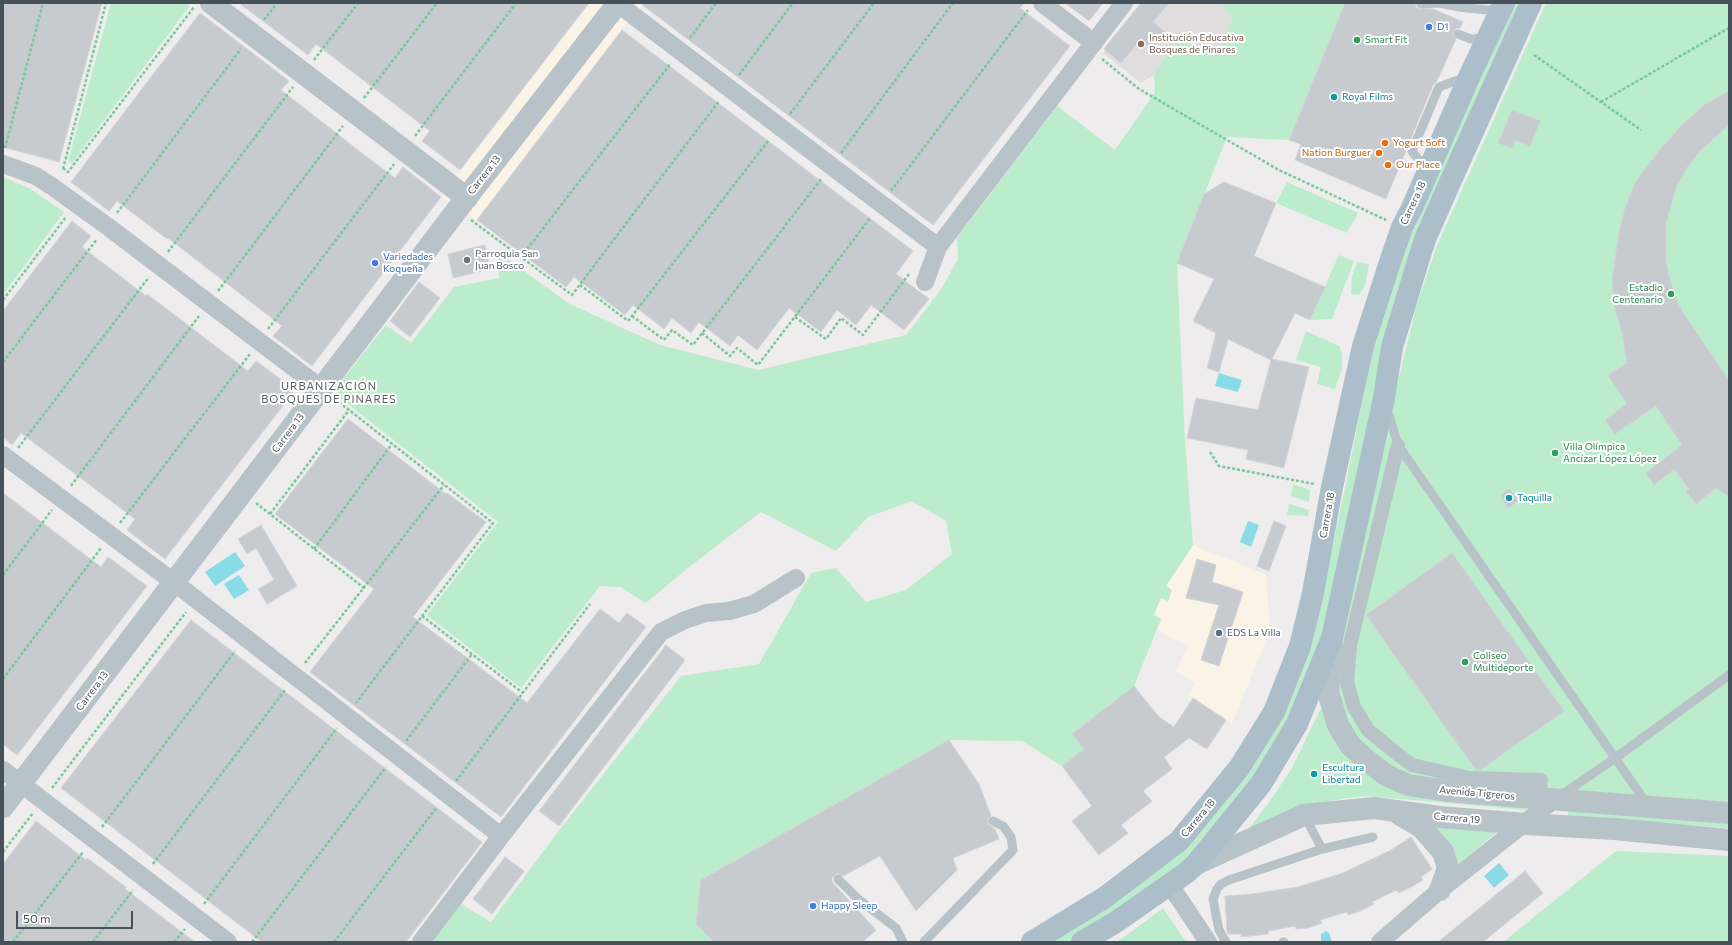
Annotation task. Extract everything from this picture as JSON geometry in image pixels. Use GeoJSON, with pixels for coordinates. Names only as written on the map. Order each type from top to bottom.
{"type":"FeatureCollection","features":[{"type":"Feature","properties":{"kind":"main road"},"geometry":{"type":"LineString","coordinates":[[1082,942],[1116,922],[1170,885],[1196,864],[1261,784],[1297,724],[1332,638],[1384,398],[1392,347],[1426,237],[1531,3]]}},
{"type":"Feature","properties":{"kind":"main road","name":"Carrera 18"},"geometry":{"type":"LineString","coordinates":[[1032,942],[1104,898],[1179,841],[1239,768],[1274,712],[1300,646],[1313,593],[1332,487],[1363,346],[1402,227],[1502,7]]}},
{"type":"Feature","properties":{"kind":"street"},"geometry":{"type":"LineString","coordinates":[[211,3],[304,73],[462,204]]}},
{"type":"Feature","properties":{"kind":"street"},"geometry":{"type":"LineString","coordinates":[[617,3],[938,247]]}},
{"type":"Feature","properties":{"kind":"street","name":"Carrera 13"},"geometry":{"type":"LineString","coordinates":[[3,807],[617,3]]}},
{"type":"Feature","properties":{"kind":"street"},"geometry":{"type":"LineString","coordinates":[[917,278],[938,247],[1124,3]]}},
{"type":"Feature","properties":{"kind":"street"},"geometry":{"type":"LineString","coordinates":[[1035,6],[1092,45]]}},
{"type":"Feature","properties":{"kind":"street"},"geometry":{"type":"LineString","coordinates":[[4,156],[50,185],[107,226],[322,389]]}},
{"type":"Feature","properties":{"kind":"street"},"geometry":{"type":"LineString","coordinates":[[1380,942],[1440,890],[1525,824],[1547,799],[1541,780],[1469,778],[1412,764],[1368,730],[1354,707],[1347,682],[1350,645],[1398,445]]}},
{"type":"Feature","properties":{"kind":"street"},"geometry":{"type":"LineString","coordinates":[[6,457],[196,599],[501,836]]}},
{"type":"Feature","properties":{"kind":"street"},"geometry":{"type":"LineString","coordinates":[[421,942],[501,836],[661,632],[686,620],[706,613],[729,611],[754,604],[796,578]]}},
{"type":"Feature","properties":{"kind":"street","name":"Avenida Tigreros"},"geometry":{"type":"LineString","coordinates":[[1332,638],[1328,692],[1338,725],[1350,745],[1364,758],[1386,775],[1408,785],[1448,791],[1729,813]]}},
{"type":"Feature","properties":{"kind":"street"},"geometry":{"type":"LineString","coordinates":[[3,770],[228,942]]}},
{"type":"Feature","properties":{"kind":"street","name":"Carrera 19"},"geometry":{"type":"LineString","coordinates":[[1196,864],[1304,815],[1374,808],[1395,812],[1525,824],[1614,829],[1729,840]]}},
{"type":"Feature","properties":{"kind":"street"},"geometry":{"type":"LineString","coordinates":[[1395,812],[1421,827],[1443,852],[1448,868],[1440,890]]}},
{"type":"Feature","properties":{"kind":"street"},"geometry":{"type":"LineString","coordinates":[[1170,885],[1208,942]]}},
{"type":"Feature","properties":{"kind":"lane"},"geometry":{"type":"LineString","coordinates":[[1421,4],[1439,3],[1466,8],[1502,7]]}},
{"type":"Feature","properties":{"kind":"lane"},"geometry":{"type":"LineString","coordinates":[[1458,34],[1471,39],[1488,38]]}},
{"type":"Feature","properties":{"kind":"lane"},"geometry":{"type":"LineString","coordinates":[[1384,398],[1398,445],[1648,806]]}},
{"type":"Feature","properties":{"kind":"lane"},"geometry":{"type":"LineString","coordinates":[[1547,799],[1614,759],[1729,675]]}},
{"type":"Feature","properties":{"kind":"lane"},"geometry":{"type":"LineString","coordinates":[[1304,815],[1322,849]]}},
{"type":"Feature","properties":{"kind":"lane"},"geometry":{"type":"LineString","coordinates":[[924,942],[1014,850],[1011,837],[1003,826],[993,821]]}},
{"type":"Feature","properties":{"kind":"lane"},"geometry":{"type":"LineString","coordinates":[[1226,942],[1219,930],[1214,899],[1217,889],[1221,884],[1322,849],[1373,837]]}},
{"type":"Feature","properties":{"kind":"lane"},"geometry":{"type":"LineString","coordinates":[[838,879],[858,898],[896,928],[902,942]]}},
{"type":"Feature","properties":{"kind":"path"},"geometry":{"type":"LineString","coordinates":[[4,156],[42,3]]}},
{"type":"Feature","properties":{"kind":"path"},"geometry":{"type":"LineString","coordinates":[[50,185],[63,168],[106,3]]}},
{"type":"Feature","properties":{"kind":"path"},"geometry":{"type":"LineString","coordinates":[[63,168],[68,172],[196,3]]}},
{"type":"Feature","properties":{"kind":"path"},"geometry":{"type":"LineString","coordinates":[[3,362],[277,3]]}},
{"type":"Feature","properties":{"kind":"path"},"geometry":{"type":"LineString","coordinates":[[6,457],[158,265],[358,3]]}},
{"type":"Feature","properties":{"kind":"path"},"geometry":{"type":"LineString","coordinates":[[521,257],[716,3]]}},
{"type":"Feature","properties":{"kind":"path"},"geometry":{"type":"LineString","coordinates":[[462,204],[521,257],[572,295],[793,3]]}},
{"type":"Feature","properties":{"kind":"path"},"geometry":{"type":"LineString","coordinates":[[580,285],[628,321],[780,127],[874,3]]}},
{"type":"Feature","properties":{"kind":"path"},"geometry":{"type":"LineString","coordinates":[[702,333],[730,356],[737,348],[758,365],[1035,6]]}},
{"type":"Feature","properties":{"kind":"path"},"geometry":{"type":"LineString","coordinates":[[1601,102],[1729,28]]}},
{"type":"Feature","properties":{"kind":"path"},"geometry":{"type":"LineString","coordinates":[[1092,45],[1139,89],[1279,170],[1402,227]]}},
{"type":"Feature","properties":{"kind":"path"},"geometry":{"type":"LineString","coordinates":[[1534,55],[1641,130]]}},
{"type":"Feature","properties":{"kind":"path"},"geometry":{"type":"LineString","coordinates":[[3,300],[76,204]]}},
{"type":"Feature","properties":{"kind":"path"},"geometry":{"type":"LineString","coordinates":[[795,317],[826,339],[841,318],[863,335],[917,278]]}},
{"type":"Feature","properties":{"kind":"path"},"geometry":{"type":"LineString","coordinates":[[632,316],[664,340],[672,330],[693,346]]}},
{"type":"Feature","properties":{"kind":"path"},"geometry":{"type":"LineString","coordinates":[[174,942],[493,523],[322,389]]}},
{"type":"Feature","properties":{"kind":"path"},"geometry":{"type":"LineString","coordinates":[[270,514],[349,410]]}},
{"type":"Feature","properties":{"kind":"path"},"geometry":{"type":"LineString","coordinates":[[314,549],[392,444]]}},
{"type":"Feature","properties":{"kind":"path"},"geometry":{"type":"LineString","coordinates":[[1210,452],[1219,466],[1332,487]]}},
{"type":"Feature","properties":{"kind":"path"},"geometry":{"type":"LineString","coordinates":[[93,942],[295,676],[444,485]]}},
{"type":"Feature","properties":{"kind":"path"},"geometry":{"type":"LineString","coordinates":[[243,493],[364,588]]}},
{"type":"Feature","properties":{"kind":"path"},"geometry":{"type":"LineString","coordinates":[[3,852],[196,599]]}},
{"type":"Feature","properties":{"kind":"path"},"geometry":{"type":"LineString","coordinates":[[334,942],[590,604]]}},
{"type":"Feature","properties":{"kind":"path"},"geometry":{"type":"LineString","coordinates":[[422,616],[523,693]]}},
{"type":"Feature","properties":{"kind":"path"},"geometry":{"type":"LineString","coordinates":[[13,942],[93,839],[245,637]]}},
{"type":"Feature","properties":{"kind":"path"},"geometry":{"type":"LineString","coordinates":[[252,942],[472,654]]}},
{"type":"Feature","properties":{"kind":"shaded area"},"geometry":{"type":"Polygon","coordinates":[[[589,3],[643,3],[477,220],[441,197],[589,3]]]}},
{"type":"Feature","properties":{"kind":"shaded area","name":"Institución Educativa Bosques de Pinares"},"geometry":{"type":"Polygon","coordinates":[[[1141,3],[1220,3],[1233,18],[1216,53],[1178,39],[1154,75],[1141,83],[1103,53],[1141,3]]]}},
{"type":"Feature","properties":{"kind":"shaded area"},"geometry":{"type":"Polygon","coordinates":[[[1193,545],[1266,574],[1270,630],[1232,724],[1189,695],[1194,683],[1175,671],[1189,645],[1157,631],[1161,619],[1153,616],[1161,597],[1167,601],[1166,587],[1193,545]]]}},
{"type":"Feature","properties":{"kind":"green space"},"geometry":{"type":"Polygon","coordinates":[[[111,3],[190,3],[189,7],[72,163],[68,162],[111,3]]]}},
{"type":"Feature","properties":{"kind":"green space"},"geometry":{"type":"Polygon","coordinates":[[[1220,3],[1345,3],[1289,140],[1227,137],[1177,263],[1185,441],[1193,545],[1166,586],[1172,590],[1168,601],[1161,598],[1154,615],[1161,619],[1134,686],[1072,734],[1084,749],[1062,766],[1022,741],[949,740],[701,880],[696,924],[714,942],[429,942],[459,903],[491,922],[557,833],[681,676],[759,664],[811,573],[836,568],[866,602],[906,590],[952,554],[946,521],[912,501],[868,517],[836,551],[761,512],[689,567],[646,603],[621,587],[600,586],[521,688],[427,615],[498,522],[339,397],[337,387],[386,325],[411,343],[454,287],[499,278],[498,252],[568,303],[660,345],[758,370],[906,335],[940,291],[958,259],[957,238],[1057,106],[1115,150],[1155,92],[1154,75],[1178,39],[1216,53],[1233,18],[1220,3]]]}},
{"type":"Feature","properties":{"kind":"green space"},"geometry":{"type":"Polygon","coordinates":[[[1512,3],[1519,3],[1426,220],[1335,603],[1275,749],[1182,868],[1107,920],[1070,942],[1047,942],[1221,804],[1320,605],[1373,347],[1409,232],[1512,3]]]}},
{"type":"Feature","properties":{"kind":"green space","name":"Villa Olímpica Ancízar López López"},"geometry":{"type":"Polygon","coordinates":[[[1546,3],[1729,3],[1729,813],[1408,785],[1338,725],[1332,638],[1367,510],[1416,307],[1436,248],[1546,3]]]}},
{"type":"Feature","properties":{"kind":"green space"},"geometry":{"type":"Polygon","coordinates":[[[3,177],[29,188],[64,212],[3,295],[3,177]]]}},
{"type":"Feature","properties":{"kind":"green space"},"geometry":{"type":"Polygon","coordinates":[[[1287,182],[1358,213],[1347,233],[1276,203],[1287,182]]]}},
{"type":"Feature","properties":{"kind":"green space"},"geometry":{"type":"Polygon","coordinates":[[[1339,255],[1354,261],[1332,319],[1310,320],[1339,255]]]}},
{"type":"Feature","properties":{"kind":"green space"},"geometry":{"type":"Polygon","coordinates":[[[1357,262],[1369,264],[1365,286],[1359,295],[1351,294],[1352,276],[1357,262]]]}},
{"type":"Feature","properties":{"kind":"green space"},"geometry":{"type":"Polygon","coordinates":[[[1306,331],[1339,346],[1342,353],[1342,369],[1335,389],[1317,384],[1321,367],[1296,360],[1306,331]]]}},
{"type":"Feature","properties":{"kind":"green space"},"geometry":{"type":"Polygon","coordinates":[[[1293,484],[1310,490],[1309,502],[1291,496],[1293,484]]]}},
{"type":"Feature","properties":{"kind":"green space"},"geometry":{"type":"Polygon","coordinates":[[[1289,504],[1309,510],[1308,516],[1287,515],[1289,504]]]}},
{"type":"Feature","properties":{"kind":"green space"},"geometry":{"type":"Polygon","coordinates":[[[1322,706],[1355,764],[1369,776],[1392,790],[1526,804],[1526,810],[1367,796],[1320,803],[1243,836],[1270,801],[1292,768],[1322,706]]]}},
{"type":"Feature","properties":{"kind":"green space"},"geometry":{"type":"Polygon","coordinates":[[[1568,810],[1729,823],[1729,828],[1568,816],[1568,810]]]}},
{"type":"Feature","properties":{"kind":"green space"},"geometry":{"type":"Polygon","coordinates":[[[1433,827],[1497,832],[1456,866],[1433,827]]]}},
{"type":"Feature","properties":{"kind":"green space"},"geometry":{"type":"Polygon","coordinates":[[[1616,851],[1729,856],[1729,942],[1503,942],[1616,851]]]}},
{"type":"Feature","properties":{"kind":"green space"},"geometry":{"type":"Polygon","coordinates":[[[1163,908],[1186,942],[1116,942],[1127,935],[1163,908]]]}},
{"type":"Feature","properties":{"kind":"water"},"geometry":{"type":"Polygon","coordinates":[[[1219,373],[1242,380],[1238,392],[1215,386],[1219,373]]]}},
{"type":"Feature","properties":{"kind":"water"},"geometry":{"type":"Polygon","coordinates":[[[1248,521],[1259,525],[1251,547],[1240,542],[1248,521]]]}},
{"type":"Feature","properties":{"kind":"water"},"geometry":{"type":"Polygon","coordinates":[[[235,552],[245,566],[215,586],[205,572],[235,552]]]}},
{"type":"Feature","properties":{"kind":"water"},"geometry":{"type":"Polygon","coordinates":[[[239,575],[249,590],[234,599],[224,584],[239,575]]]}},
{"type":"Feature","properties":{"kind":"water"},"geometry":{"type":"Polygon","coordinates":[[[1499,863],[1509,875],[1494,888],[1484,876],[1499,863]]]}},
{"type":"Feature","properties":{"kind":"water"},"geometry":{"type":"Polygon","coordinates":[[[1326,931],[1329,933],[1332,942],[1321,942],[1321,934],[1326,931]]]}},
{"type":"Feature","properties":{"kind":"building"},"geometry":{"type":"Polygon","coordinates":[[[3,3],[102,3],[59,162],[3,147],[3,3]]]}},
{"type":"Feature","properties":{"kind":"building"},"geometry":{"type":"Polygon","coordinates":[[[239,3],[589,3],[460,170],[422,141],[430,131],[316,44],[308,55],[239,3]]]}},
{"type":"Feature","properties":{"kind":"building"},"geometry":{"type":"Polygon","coordinates":[[[640,3],[1024,3],[1020,8],[1070,46],[933,225],[640,3]]]}},
{"type":"Feature","properties":{"kind":"building"},"geometry":{"type":"Polygon","coordinates":[[[1065,3],[1103,3],[1089,21],[1065,3]]]}},
{"type":"Feature","properties":{"kind":"building"},"geometry":{"type":"Polygon","coordinates":[[[1141,3],[1169,3],[1153,22],[1165,32],[1152,49],[1140,40],[1121,63],[1104,49],[1141,3]]]}},
{"type":"Feature","properties":{"kind":"building"},"geometry":{"type":"Polygon","coordinates":[[[1345,3],[1415,3],[1416,7],[1419,9],[1433,9],[1463,22],[1460,28],[1457,28],[1453,32],[1452,35],[1456,39],[1437,81],[1433,85],[1386,199],[1295,160],[1301,144],[1289,140],[1345,3]]]}},
{"type":"Feature","properties":{"kind":"building"},"geometry":{"type":"Polygon","coordinates":[[[200,13],[289,81],[281,90],[363,154],[395,178],[403,167],[441,197],[312,366],[273,336],[282,326],[168,238],[167,239],[117,201],[109,211],[71,182],[200,13]]]}},
{"type":"Feature","properties":{"kind":"building"},"geometry":{"type":"Polygon","coordinates":[[[622,30],[913,251],[896,274],[929,299],[904,330],[871,305],[856,325],[837,310],[821,332],[789,308],[757,350],[738,335],[730,346],[699,322],[691,333],[672,318],[664,329],[633,305],[625,315],[574,277],[566,287],[477,220],[622,30]]]}},
{"type":"Feature","properties":{"kind":"building","name":"Estadio Centenario"},"geometry":{"type":"Polygon","coordinates":[[[1729,91],[1729,125],[1702,149],[1688,166],[1677,185],[1666,223],[1666,260],[1676,299],[1684,314],[1729,380],[1729,497],[1716,488],[1696,504],[1686,491],[1689,489],[1674,469],[1654,485],[1646,473],[1682,445],[1656,406],[1615,434],[1605,420],[1627,404],[1608,375],[1627,363],[1622,333],[1615,308],[1612,280],[1619,232],[1625,208],[1635,183],[1658,152],[1680,127],[1704,105],[1729,91]]]}},
{"type":"Feature","properties":{"kind":"building"},"geometry":{"type":"Polygon","coordinates":[[[1512,110],[1540,121],[1530,146],[1515,140],[1512,148],[1498,143],[1512,110]]]}},
{"type":"Feature","properties":{"kind":"building"},"geometry":{"type":"Polygon","coordinates":[[[1224,182],[1276,203],[1254,256],[1325,287],[1310,320],[1295,313],[1272,359],[1309,367],[1284,468],[1246,459],[1248,450],[1187,438],[1196,398],[1258,410],[1271,360],[1228,339],[1219,372],[1207,368],[1216,333],[1193,321],[1214,279],[1177,263],[1204,194],[1224,182]]]}},
{"type":"Feature","properties":{"kind":"building"},"geometry":{"type":"Polygon","coordinates":[[[72,221],[91,236],[82,247],[146,296],[147,294],[248,371],[256,361],[295,390],[165,559],[127,530],[135,519],[21,433],[12,445],[3,437],[3,311],[72,221]]]}},
{"type":"Feature","properties":{"kind":"building"},"geometry":{"type":"Polygon","coordinates":[[[485,245],[490,269],[453,278],[448,254],[485,245]]]}},
{"type":"Feature","properties":{"kind":"building"},"geometry":{"type":"Polygon","coordinates":[[[419,282],[440,298],[410,337],[390,321],[419,282]]]}},
{"type":"Feature","properties":{"kind":"building"},"geometry":{"type":"Polygon","coordinates":[[[348,419],[446,494],[447,493],[486,522],[413,617],[527,703],[600,609],[619,623],[627,613],[646,627],[501,817],[310,672],[374,589],[275,514],[348,419]]]}},
{"type":"Feature","properties":{"kind":"building","name":"Taquilla"},"geometry":{"type":"Polygon","coordinates":[[[1510,489],[1518,501],[1508,508],[1500,495],[1510,489]]]}},
{"type":"Feature","properties":{"kind":"building"},"geometry":{"type":"Polygon","coordinates":[[[3,493],[101,567],[108,557],[147,586],[17,755],[3,744],[3,493]]]}},
{"type":"Feature","properties":{"kind":"building"},"geometry":{"type":"Polygon","coordinates":[[[1274,521],[1286,526],[1269,571],[1257,566],[1274,521]]]}},
{"type":"Feature","properties":{"kind":"building"},"geometry":{"type":"Polygon","coordinates":[[[261,525],[297,586],[267,604],[258,589],[274,580],[256,548],[247,554],[238,539],[261,525]]]}},
{"type":"Feature","properties":{"kind":"building","name":"Coliseo Multideporte"},"geometry":{"type":"Polygon","coordinates":[[[1452,553],[1564,711],[1480,770],[1476,770],[1366,615],[1452,553]]]}},
{"type":"Feature","properties":{"kind":"building"},"geometry":{"type":"Polygon","coordinates":[[[1197,559],[1216,565],[1212,582],[1243,592],[1219,666],[1201,660],[1219,605],[1186,598],[1197,559]]]}},
{"type":"Feature","properties":{"kind":"building"},"geometry":{"type":"Polygon","coordinates":[[[191,620],[482,842],[406,942],[262,942],[61,788],[191,620]]]}},
{"type":"Feature","properties":{"kind":"building"},"geometry":{"type":"Polygon","coordinates":[[[666,645],[685,660],[559,826],[539,811],[666,645]]]}},
{"type":"Feature","properties":{"kind":"building"},"geometry":{"type":"Polygon","coordinates":[[[1134,686],[1159,717],[1174,727],[1193,698],[1226,720],[1207,749],[1189,738],[1164,757],[1172,769],[1143,791],[1152,801],[1121,825],[1128,833],[1099,855],[1072,821],[1092,806],[1062,766],[1084,749],[1072,734],[1134,686]]]}},
{"type":"Feature","properties":{"kind":"building"},"geometry":{"type":"Polygon","coordinates":[[[949,740],[979,784],[991,816],[988,819],[988,824],[995,829],[999,839],[953,858],[957,870],[916,911],[880,856],[843,876],[837,873],[832,878],[832,882],[876,930],[863,942],[714,942],[696,924],[701,880],[949,740]]]}},
{"type":"Feature","properties":{"kind":"building"},"geometry":{"type":"Polygon","coordinates":[[[36,821],[86,860],[87,858],[126,887],[125,889],[195,942],[3,942],[3,864],[36,821]]]}},
{"type":"Feature","properties":{"kind":"building"},"geometry":{"type":"Polygon","coordinates":[[[1411,837],[1432,869],[1421,877],[1423,880],[1413,886],[1399,893],[1397,890],[1384,896],[1372,902],[1374,904],[1358,912],[1348,915],[1347,912],[1320,920],[1322,923],[1308,928],[1296,929],[1295,926],[1268,931],[1268,934],[1241,937],[1241,934],[1228,934],[1225,896],[1252,894],[1298,887],[1343,873],[1391,850],[1411,837]]]}},
{"type":"Feature","properties":{"kind":"building"},"geometry":{"type":"Polygon","coordinates":[[[505,857],[524,871],[492,914],[473,899],[505,857]]]}},
{"type":"Feature","properties":{"kind":"building"},"geometry":{"type":"Polygon","coordinates":[[[1525,871],[1543,893],[1483,942],[1438,942],[1525,871]]]}},
{"type":"Feature","properties":{"kind":"place","name":"D1"},"geometry":{"type":"Point","coordinates":[1429,27]}},
{"type":"Feature","properties":{"kind":"place","name":"Smart Fit"},"geometry":{"type":"Point","coordinates":[1357,40]}},
{"type":"Feature","properties":{"kind":"place","name":"Institución Educativa Bosques de Pinares"},"geometry":{"type":"Point","coordinates":[1141,44]}},
{"type":"Feature","properties":{"kind":"place","name":"Royal Films"},"geometry":{"type":"Point","coordinates":[1334,97]}},
{"type":"Feature","properties":{"kind":"place","name":"Yogurt Soft"},"geometry":{"type":"Point","coordinates":[1385,143]}},
{"type":"Feature","properties":{"kind":"place","name":"Nation Burguer"},"geometry":{"type":"Point","coordinates":[1379,153]}},
{"type":"Feature","properties":{"kind":"place","name":"Our Place"},"geometry":{"type":"Point","coordinates":[1388,165]}},
{"type":"Feature","properties":{"kind":"place","name":"Parroquia San Juan Bosco"},"geometry":{"type":"Point","coordinates":[467,260]}},
{"type":"Feature","properties":{"kind":"place","name":"Variedades Koqueña"},"geometry":{"type":"Point","coordinates":[375,263]}},
{"type":"Feature","properties":{"kind":"place","name":"Estadio Centenario"},"geometry":{"type":"Point","coordinates":[1671,294]}},
{"type":"Feature","properties":{"kind":"place","name":"Villa Olímpica Ancízar López López"},"geometry":{"type":"Point","coordinates":[1555,453]}},
{"type":"Feature","properties":{"kind":"place","name":"Taquilla"},"geometry":{"type":"Point","coordinates":[1509,498]}},
{"type":"Feature","properties":{"kind":"place","name":"EDS La Villa"},"geometry":{"type":"Point","coordinates":[1219,633]}},
{"type":"Feature","properties":{"kind":"place","name":"Coliseo Multideporte"},"geometry":{"type":"Point","coordinates":[1465,662]}},
{"type":"Feature","properties":{"kind":"place","name":"Escultura Libertad"},"geometry":{"type":"Point","coordinates":[1314,774]}},
{"type":"Feature","properties":{"kind":"place","name":"Happy Sleep"},"geometry":{"type":"Point","coordinates":[813,906]}},
{"type":"Feature","properties":{"kind":"district","name":"URBANIZACIÓN BOSQUES DE PINARES"},"geometry":{"type":"Point","coordinates":[329,392]}}]}
